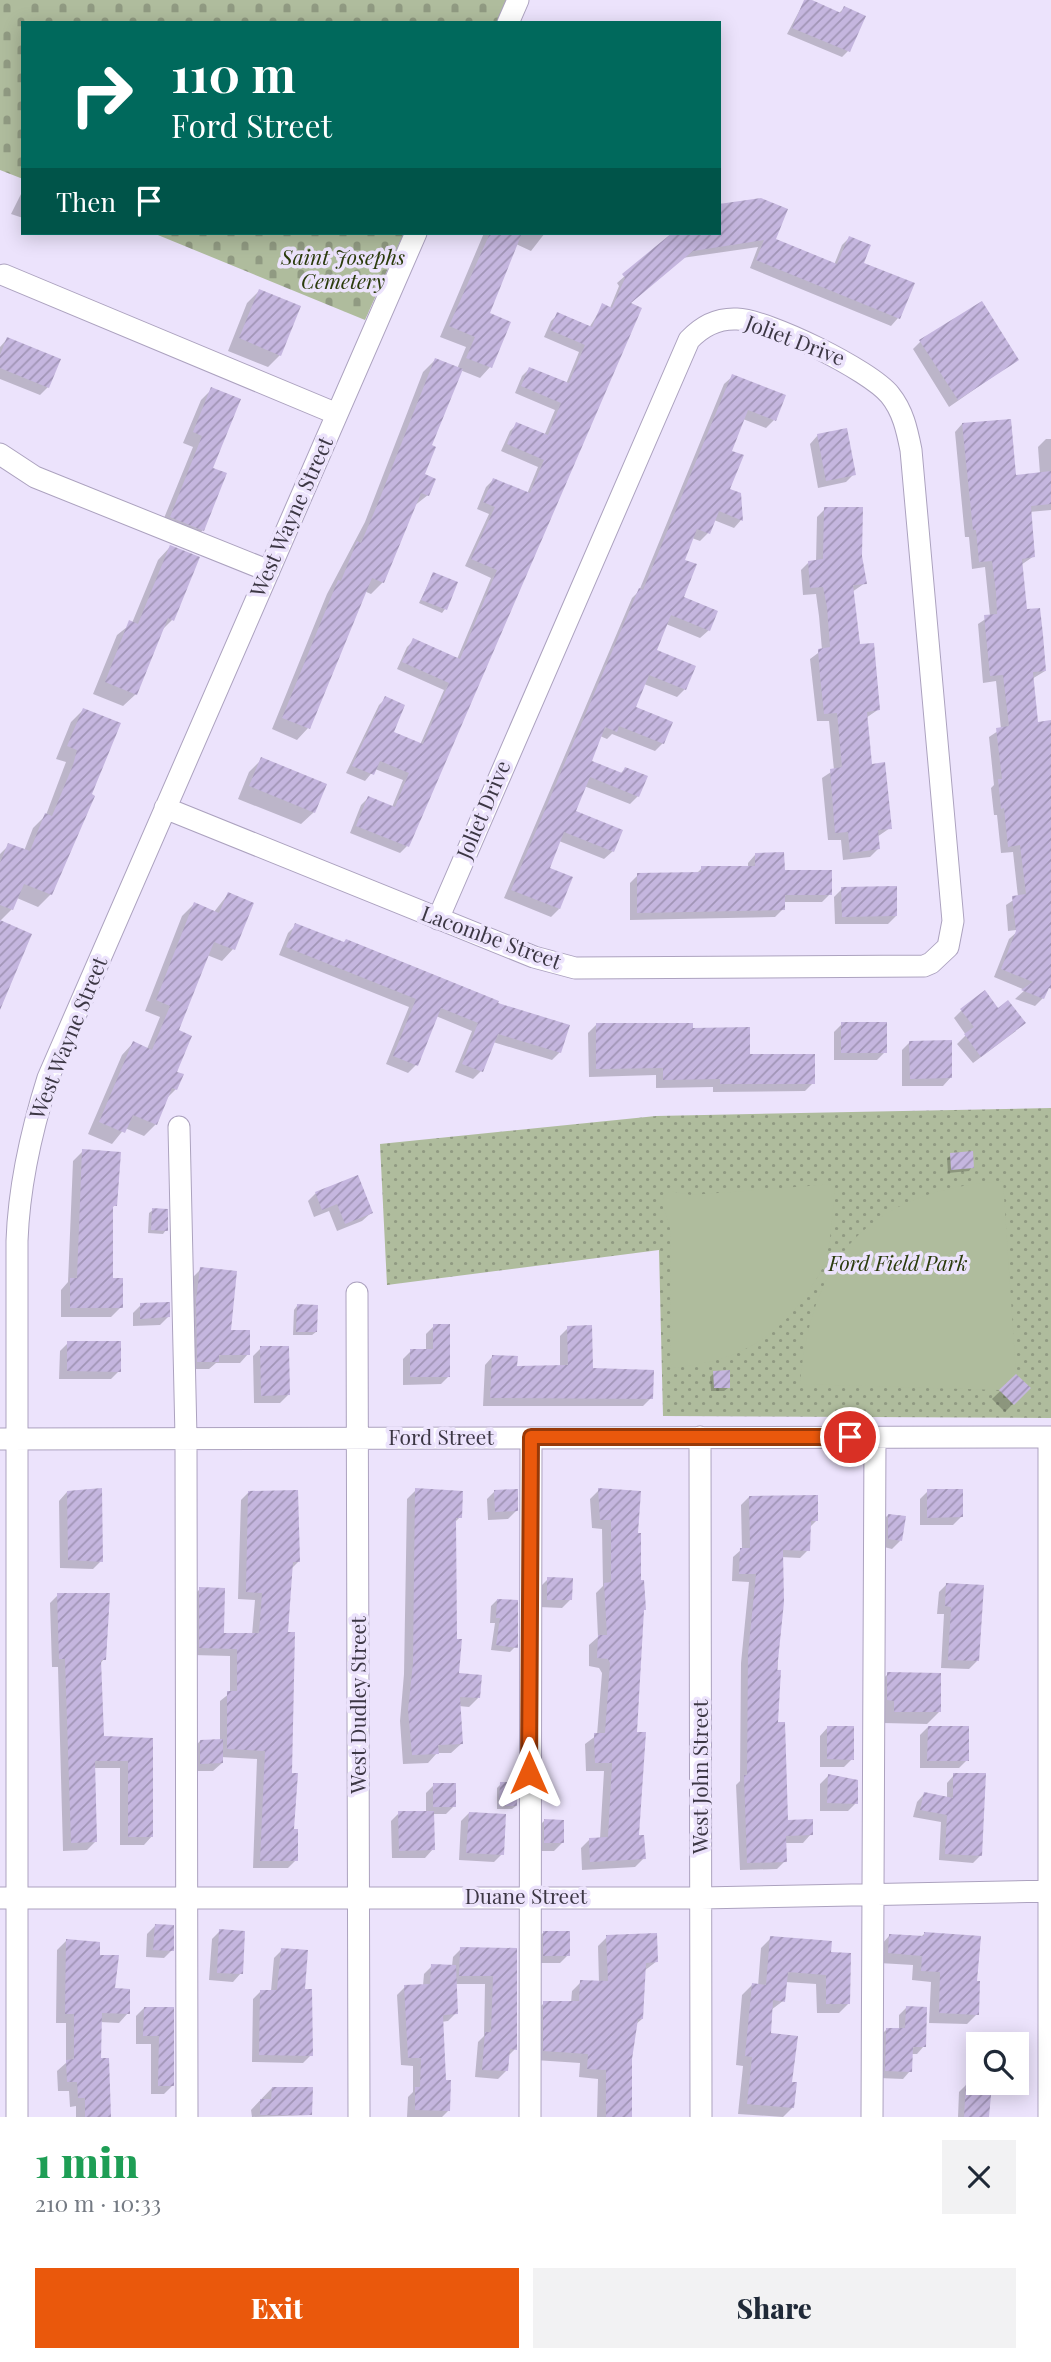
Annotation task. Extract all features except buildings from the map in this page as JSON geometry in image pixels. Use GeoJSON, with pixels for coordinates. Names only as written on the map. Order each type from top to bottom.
{"type":"FeatureCollection","features":[{"type":"Feature","properties":{"kind":"street"},"geometry":{"type":"LineString","coordinates":[[509,21],[518,0]]}},
{"type":"Feature","properties":{"kind":"street","name":"West Wayne Street"},"geometry":{"type":"LineString","coordinates":[[17,2117],[9,1898],[9,1439],[18,1205],[28,1144],[48,1078],[415,235]]}},
{"type":"Feature","properties":{"kind":"street"},"geometry":{"type":"LineString","coordinates":[[4,275],[337,414]]}},
{"type":"Feature","properties":{"kind":"street","name":"Joliet Drive"},"geometry":{"type":"LineString","coordinates":[[438,919],[682,351],[700,329],[711,323],[738,318],[853,365],[888,393],[903,418],[911,450],[945,808],[953,921],[951,941]]}},
{"type":"Feature","properties":{"kind":"street"},"geometry":{"type":"LineString","coordinates":[[0,454],[35,477],[269,570]]}},
{"type":"Feature","properties":{"kind":"street","name":"Lacombe Street"},"geometry":{"type":"LineString","coordinates":[[165,808],[534,957],[591,970],[924,966],[943,954],[951,941]]}},
{"type":"Feature","properties":{"kind":"street"},"geometry":{"type":"LineString","coordinates":[[179,1127],[186,1437],[187,2117]]}},
{"type":"Feature","properties":{"kind":"street","name":"West Dudley Street"},"geometry":{"type":"LineString","coordinates":[[357,1293],[359,2117]]}},
{"type":"Feature","properties":{"kind":"street"},"geometry":{"type":"LineString","coordinates":[[530,2117],[528,1896],[531,1437]]}},
{"type":"Feature","properties":{"kind":"street","name":"West John Street"},"geometry":{"type":"LineString","coordinates":[[700,1437],[701,2117]]}},
{"type":"Feature","properties":{"kind":"street"},"geometry":{"type":"LineString","coordinates":[[872,2117],[875,1437]]}},
{"type":"Feature","properties":{"kind":"street"},"geometry":{"type":"LineString","coordinates":[[1049,2117],[1050,1437]]}},
{"type":"Feature","properties":{"kind":"street","name":"Ford Street"},"geometry":{"type":"LineString","coordinates":[[9,1439],[1050,1437]]}},
{"type":"Feature","properties":{"kind":"street","name":"Duane Street"},"geometry":{"type":"LineString","coordinates":[[9,1898],[701,1898],[1049,1891]]}},
{"type":"Feature","properties":{"kind":"green space"},"geometry":{"type":"Polygon","coordinates":[[[0,0],[509,0],[500,21],[21,21],[21,178],[0,170],[0,0]]]}},
{"type":"Feature","properties":{"kind":"green space","name":"Saint Josephs Cemetery"},"geometry":{"type":"Polygon","coordinates":[[[158,235],[403,235],[365,320],[158,235]]]}},
{"type":"Feature","properties":{"kind":"green space","name":"Ford Field Park"},"geometry":{"type":"Polygon","coordinates":[[[1051,1108],[1051,1418],[663,1416],[659,1250],[387,1285],[380,1144],[656,1116],[1051,1108]]]}},
{"type":"Feature","properties":{"kind":"green space"},"geometry":{"type":"Polygon","coordinates":[[[1003,1181],[1016,1374],[999,1390],[800,1384],[807,1338],[818,1299],[834,1265],[856,1238],[883,1215],[917,1199],[957,1187],[1003,1181]]]}},
{"type":"Feature","properties":{"kind":"green space"},"geometry":{"type":"Polygon","coordinates":[[[835,1184],[826,1260],[791,1314],[777,1328],[746,1349],[711,1362],[671,1368],[670,1228],[661,1201],[670,1191],[691,1195],[835,1184]]]}},
{"type":"Feature","properties":{"kind":"route"},"geometry":{"type":"LineString","coordinates":[[529,1773],[531,1437],[850,1437]]}}]}
